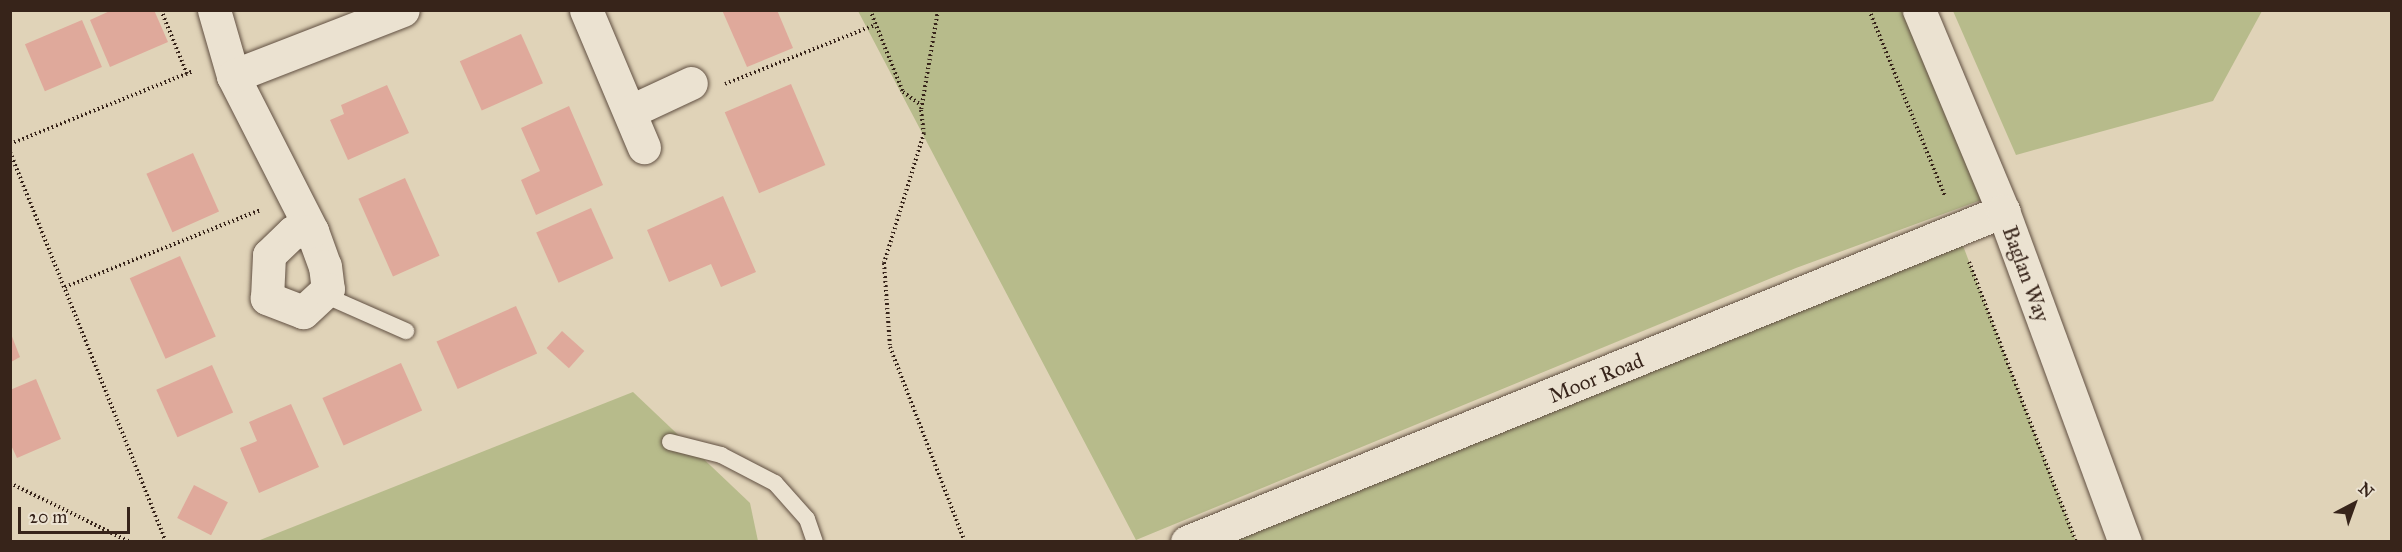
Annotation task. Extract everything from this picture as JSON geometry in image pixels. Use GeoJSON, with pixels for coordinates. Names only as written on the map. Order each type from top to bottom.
{"type":"FeatureCollection","features":[{"type":"Feature","properties":{"kind":"street"},"geometry":{"type":"LineString","coordinates":[[214,10],[232,66],[312,231],[326,278],[328,289],[303,312],[267,298],[268,255],[293,232],[312,231]]}},
{"type":"Feature","properties":{"kind":"street"},"geometry":{"type":"LineString","coordinates":[[232,66],[403,10]]}},
{"type":"Feature","properties":{"kind":"street"},"geometry":{"type":"LineString","coordinates":[[586,10],[631,111],[644,147]]}},
{"type":"Feature","properties":{"kind":"street","name":"Baglan Way"},"geometry":{"type":"LineString","coordinates":[[1919,10],[2003,211],[2125,542]]}},
{"type":"Feature","properties":{"kind":"street"},"geometry":{"type":"LineString","coordinates":[[631,111],[691,83]]}},
{"type":"Feature","properties":{"kind":"street","name":"Moor Road"},"geometry":{"type":"LineString","coordinates":[[1187,542],[2003,211]]}},
{"type":"Feature","properties":{"kind":"lane"},"geometry":{"type":"LineString","coordinates":[[322,294],[406,331]]}},
{"type":"Feature","properties":{"kind":"lane"},"geometry":{"type":"LineString","coordinates":[[670,442],[721,454],[775,483],[807,519],[815,542]]}},
{"type":"Feature","properties":{"kind":"path"},"geometry":{"type":"LineString","coordinates":[[161,10],[187,74]]}},
{"type":"Feature","properties":{"kind":"path"},"geometry":{"type":"LineString","coordinates":[[870,10],[903,92],[921,105]]}},
{"type":"Feature","properties":{"kind":"path"},"geometry":{"type":"LineString","coordinates":[[938,10],[921,105],[924,133],[884,263],[890,347],[964,542]]}},
{"type":"Feature","properties":{"kind":"path"},"geometry":{"type":"LineString","coordinates":[[1869,10],[1958,230],[2076,542]]}},
{"type":"Feature","properties":{"kind":"path"},"geometry":{"type":"LineString","coordinates":[[691,83],[709,90],[875,25]]}},
{"type":"Feature","properties":{"kind":"path"},"geometry":{"type":"LineString","coordinates":[[10,144],[187,74],[232,66]]}},
{"type":"Feature","properties":{"kind":"path"},"geometry":{"type":"LineString","coordinates":[[11,156],[166,542]]}},
{"type":"Feature","properties":{"kind":"path"},"geometry":{"type":"LineString","coordinates":[[65,287],[294,196]]}},
{"type":"Feature","properties":{"kind":"path"},"geometry":{"type":"LineString","coordinates":[[10,483],[130,542]]}},
{"type":"Feature","properties":{"kind":"green space"},"geometry":{"type":"Polygon","coordinates":[[[858,11],[1904,11],[1984,199],[1796,268],[1136,540],[858,11]]]}},
{"type":"Feature","properties":{"kind":"green space"},"geometry":{"type":"Polygon","coordinates":[[[1953,11],[2262,11],[2213,101],[2016,155],[1953,11]]]}},
{"type":"Feature","properties":{"kind":"green space"},"geometry":{"type":"Polygon","coordinates":[[[1957,230],[2076,541],[1188,542],[1957,230]]]}},
{"type":"Feature","properties":{"kind":"green space"},"geometry":{"type":"Polygon","coordinates":[[[633,392],[750,503],[758,541],[255,542],[633,392]]]}},
{"type":"Feature","properties":{"kind":"building"},"geometry":{"type":"Polygon","coordinates":[[[112,10],[154,10],[168,42],[110,67],[90,20],[112,10]]]}},
{"type":"Feature","properties":{"kind":"building"},"geometry":{"type":"Polygon","coordinates":[[[722,10],[777,10],[793,48],[747,67],[722,10]]]}},
{"type":"Feature","properties":{"kind":"building"},"geometry":{"type":"Polygon","coordinates":[[[82,20],[102,67],[45,91],[25,44],[82,20]]]}},
{"type":"Feature","properties":{"kind":"building"},"geometry":{"type":"Polygon","coordinates":[[[521,34],[543,83],[482,111],[460,61],[521,34]]]}},
{"type":"Feature","properties":{"kind":"building"},"geometry":{"type":"Polygon","coordinates":[[[791,84],[825,165],[759,193],[725,112],[791,84]]]}},
{"type":"Feature","properties":{"kind":"building"},"geometry":{"type":"Polygon","coordinates":[[[387,85],[409,133],[348,160],[330,120],[344,114],[341,105],[387,85]]]}},
{"type":"Feature","properties":{"kind":"building"},"geometry":{"type":"Polygon","coordinates":[[[569,106],[603,185],[536,215],[521,180],[540,171],[521,128],[569,106]]]}},
{"type":"Feature","properties":{"kind":"building"},"geometry":{"type":"Polygon","coordinates":[[[193,153],[219,211],[172,232],[146,174],[193,153]]]}},
{"type":"Feature","properties":{"kind":"building"},"geometry":{"type":"Polygon","coordinates":[[[405,178],[440,256],[393,276],[358,199],[405,178]]]}},
{"type":"Feature","properties":{"kind":"building"},"geometry":{"type":"Polygon","coordinates":[[[723,196],[756,272],[721,287],[711,264],[669,282],[647,230],[723,196]]]}},
{"type":"Feature","properties":{"kind":"building"},"geometry":{"type":"Polygon","coordinates":[[[591,208],[613,258],[559,283],[536,232],[591,208]]]}},
{"type":"Feature","properties":{"kind":"building"},"geometry":{"type":"Polygon","coordinates":[[[180,256],[216,336],[166,359],[130,278],[180,256]]]}},
{"type":"Feature","properties":{"kind":"building"},"geometry":{"type":"Polygon","coordinates":[[[516,306],[537,354],[458,389],[437,341],[516,306]]]}},
{"type":"Feature","properties":{"kind":"building"},"geometry":{"type":"Polygon","coordinates":[[[562,331],[584,351],[569,368],[547,348],[562,331]]]}},
{"type":"Feature","properties":{"kind":"building"},"geometry":{"type":"Polygon","coordinates":[[[11,334],[20,357],[11,362],[11,334]]]}},
{"type":"Feature","properties":{"kind":"building"},"geometry":{"type":"Polygon","coordinates":[[[401,363],[422,411],[344,445],[322,398],[401,363]]]}},
{"type":"Feature","properties":{"kind":"building"},"geometry":{"type":"Polygon","coordinates":[[[212,365],[233,413],[177,437],[156,390],[212,365]]]}},
{"type":"Feature","properties":{"kind":"building"},"geometry":{"type":"Polygon","coordinates":[[[36,379],[61,439],[17,458],[10,443],[10,390],[36,379]]]}},
{"type":"Feature","properties":{"kind":"building"},"geometry":{"type":"Polygon","coordinates":[[[291,404],[319,467],[259,493],[240,448],[257,441],[249,422],[291,404]]]}},
{"type":"Feature","properties":{"kind":"building"},"geometry":{"type":"Polygon","coordinates":[[[194,485],[228,502],[211,535],[177,518],[194,485]]]}}]}
